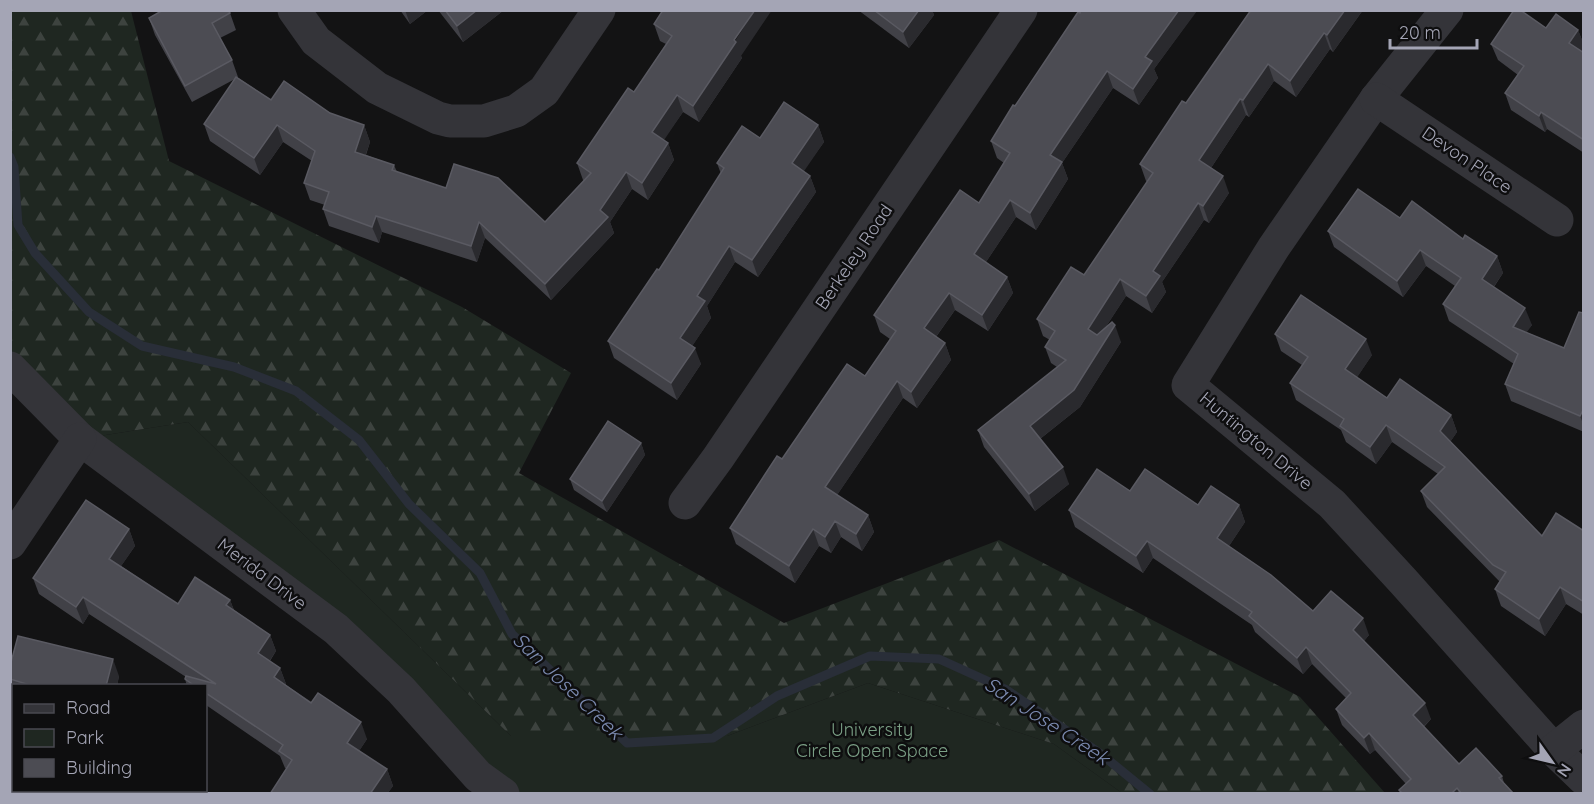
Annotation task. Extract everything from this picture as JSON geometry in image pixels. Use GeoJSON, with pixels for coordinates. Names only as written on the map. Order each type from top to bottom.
{"type":"FeatureCollection","features":[{"type":"Feature","properties":{"kind":"street"},"geometry":{"type":"LineString","coordinates":[[294,10],[316,41],[377,88],[438,118],[450,121],[484,121],[516,111],[544,91],[599,10]]}},
{"type":"Feature","properties":{"kind":"street","name":"Berkeley Road"},"geometry":{"type":"LineString","coordinates":[[686,502],[1021,10]]}},
{"type":"Feature","properties":{"kind":"street","name":"Huntington Drive"},"geometry":{"type":"LineString","coordinates":[[1447,10],[1376,99],[1274,246],[1188,386],[1332,504],[1554,750],[1584,779]]}},
{"type":"Feature","properties":{"kind":"street","name":"Devon Place"},"geometry":{"type":"LineString","coordinates":[[1376,99],[1557,220]]}},
{"type":"Feature","properties":{"kind":"street","name":"Merida Drive"},"geometry":{"type":"LineString","coordinates":[[10,368],[80,439],[336,629],[401,690],[483,788]]}},
{"type":"Feature","properties":{"kind":"street"},"geometry":{"type":"LineString","coordinates":[[10,543],[80,439]]}},
{"type":"Feature","properties":{"kind":"street"},"geometry":{"type":"LineString","coordinates":[[1554,750],[1584,726]]}},
{"type":"Feature","properties":{"kind":"green space"},"geometry":{"type":"Polygon","coordinates":[[[10,11],[131,11],[169,161],[462,307],[571,373],[519,473],[784,623],[999,540],[1300,697],[1385,793],[1122,793],[1054,744],[868,683],[727,736],[511,736],[188,422],[80,439],[11,356],[10,11]]]}},
{"type":"Feature","properties":{"kind":"green space","name":"University Circle Open Space"},"geometry":{"type":"Polygon","coordinates":[[[188,422],[511,736],[727,736],[868,683],[1054,744],[1122,793],[503,793],[401,690],[80,439],[188,422]]]}},
{"type":"Feature","properties":{"kind":"building"},"geometry":{"type":"Polygon","coordinates":[[[163,10],[228,10],[230,13],[212,23],[232,60],[185,86],[149,18],[163,10]]]}},
{"type":"Feature","properties":{"kind":"building"},"geometry":{"type":"Polygon","coordinates":[[[445,10],[477,10],[457,26],[445,10]]]}},
{"type":"Feature","properties":{"kind":"building"},"geometry":{"type":"Polygon","coordinates":[[[663,10],[755,10],[693,106],[677,95],[652,132],[668,143],[642,183],[626,172],[600,210],[608,217],[545,284],[479,222],[471,246],[376,216],[372,227],[323,209],[329,192],[304,183],[315,151],[277,125],[254,158],[204,124],[236,77],[271,100],[284,81],[330,113],[364,125],[355,152],[394,165],[392,170],[446,188],[454,164],[498,178],[545,222],[591,173],[577,163],[628,88],[634,92],[672,36],[654,24],[663,10]]]}},
{"type":"Feature","properties":{"kind":"building"},"geometry":{"type":"Polygon","coordinates":[[[874,10],[919,10],[903,32],[874,10]]]}},
{"type":"Feature","properties":{"kind":"building"},"geometry":{"type":"Polygon","coordinates":[[[1081,10],[1179,10],[1145,57],[1152,61],[1133,89],[1107,71],[1050,155],[1062,162],[1030,213],[1010,200],[974,254],[1007,277],[982,315],[949,293],[924,328],[945,343],[911,392],[897,381],[825,487],[868,515],[856,534],[835,521],[825,537],[813,529],[789,566],[730,528],[777,456],[782,459],[847,364],[865,376],[896,331],[874,315],[960,190],[979,203],[1010,153],[991,141],[1013,105],[1015,106],[1081,10]]]}},
{"type":"Feature","properties":{"kind":"building"},"geometry":{"type":"Polygon","coordinates":[[[1251,10],[1345,10],[1327,35],[1324,33],[1290,81],[1268,64],[1243,100],[1240,99],[1199,160],[1223,176],[1203,206],[1198,203],[1153,271],[1160,276],[1146,296],[1120,279],[1088,329],[1097,335],[1112,322],[1115,325],[1074,390],[1030,426],[1063,467],[1029,494],[978,430],[1066,360],[1045,347],[1055,331],[1037,319],[1071,267],[1084,275],[1153,173],[1140,164],[1182,101],[1186,103],[1251,10]]]}},
{"type":"Feature","properties":{"kind":"building"},"geometry":{"type":"Polygon","coordinates":[[[1514,10],[1520,10],[1546,28],[1556,14],[1578,30],[1569,43],[1584,53],[1584,140],[1541,112],[1539,116],[1505,93],[1524,66],[1491,44],[1514,10]]]}},
{"type":"Feature","properties":{"kind":"building"},"geometry":{"type":"Polygon","coordinates":[[[784,102],[818,125],[792,163],[810,176],[752,260],[729,246],[697,296],[705,301],[680,338],[695,348],[671,383],[608,341],[657,269],[659,270],[724,168],[717,163],[742,126],[760,138],[784,102]]]}},
{"type":"Feature","properties":{"kind":"building"},"geometry":{"type":"Polygon","coordinates":[[[1358,189],[1400,218],[1412,201],[1463,239],[1465,235],[1497,256],[1482,279],[1525,308],[1513,327],[1564,348],[1579,312],[1584,313],[1584,408],[1580,416],[1505,384],[1518,354],[1443,304],[1461,278],[1420,250],[1397,281],[1328,231],[1358,189]]]}},
{"type":"Feature","properties":{"kind":"building"},"geometry":{"type":"Polygon","coordinates":[[[1301,295],[1366,339],[1345,369],[1387,398],[1400,379],[1451,415],[1440,431],[1542,536],[1556,513],[1584,531],[1584,602],[1560,587],[1539,619],[1495,589],[1506,572],[1493,565],[1421,491],[1445,467],[1386,425],[1370,447],[1340,426],[1344,419],[1290,383],[1308,357],[1275,334],[1301,295]]]}},
{"type":"Feature","properties":{"kind":"building"},"geometry":{"type":"Polygon","coordinates":[[[608,421],[641,443],[602,501],[570,479],[608,421]]]}},
{"type":"Feature","properties":{"kind":"building"},"geometry":{"type":"Polygon","coordinates":[[[1097,469],[1130,491],[1145,469],[1198,505],[1211,486],[1239,505],[1217,538],[1271,575],[1313,611],[1331,591],[1363,618],[1353,630],[1425,703],[1413,715],[1459,764],[1476,748],[1502,776],[1499,778],[1514,794],[1462,794],[1457,788],[1451,794],[1403,794],[1399,790],[1411,779],[1369,733],[1364,738],[1336,709],[1351,693],[1306,647],[1297,658],[1249,616],[1252,612],[1147,541],[1136,556],[1069,510],[1097,469]]]}},
{"type":"Feature","properties":{"kind":"building"},"geometry":{"type":"Polygon","coordinates":[[[86,500],[129,529],[109,559],[178,604],[195,577],[230,600],[226,605],[270,635],[258,653],[280,668],[274,677],[311,703],[318,693],[361,722],[347,743],[387,769],[370,794],[270,794],[292,760],[279,751],[283,745],[207,694],[207,684],[192,684],[185,679],[186,676],[216,684],[83,597],[76,607],[33,578],[86,500]]]}},
{"type":"Feature","properties":{"kind":"building"},"geometry":{"type":"Polygon","coordinates":[[[18,636],[113,659],[107,684],[26,684],[10,679],[10,666],[18,636]]]}},
{"type":"Feature","properties":{"kind":"building"},"geometry":{"type":"Polygon","coordinates":[[[10,785],[12,785],[12,792],[86,792],[86,794],[10,794],[10,785]]]}},
{"type":"Feature","properties":{"kind":"waterway","name":"San Jose Creek"},"geometry":{"type":"LineString","coordinates":[[10,157],[14,167],[18,225],[35,253],[89,312],[142,346],[234,367],[296,391],[359,440],[409,504],[480,573],[512,634],[627,743],[713,738],[777,696],[870,656],[939,659],[1005,689],[1101,754],[1150,794]]}}]}
